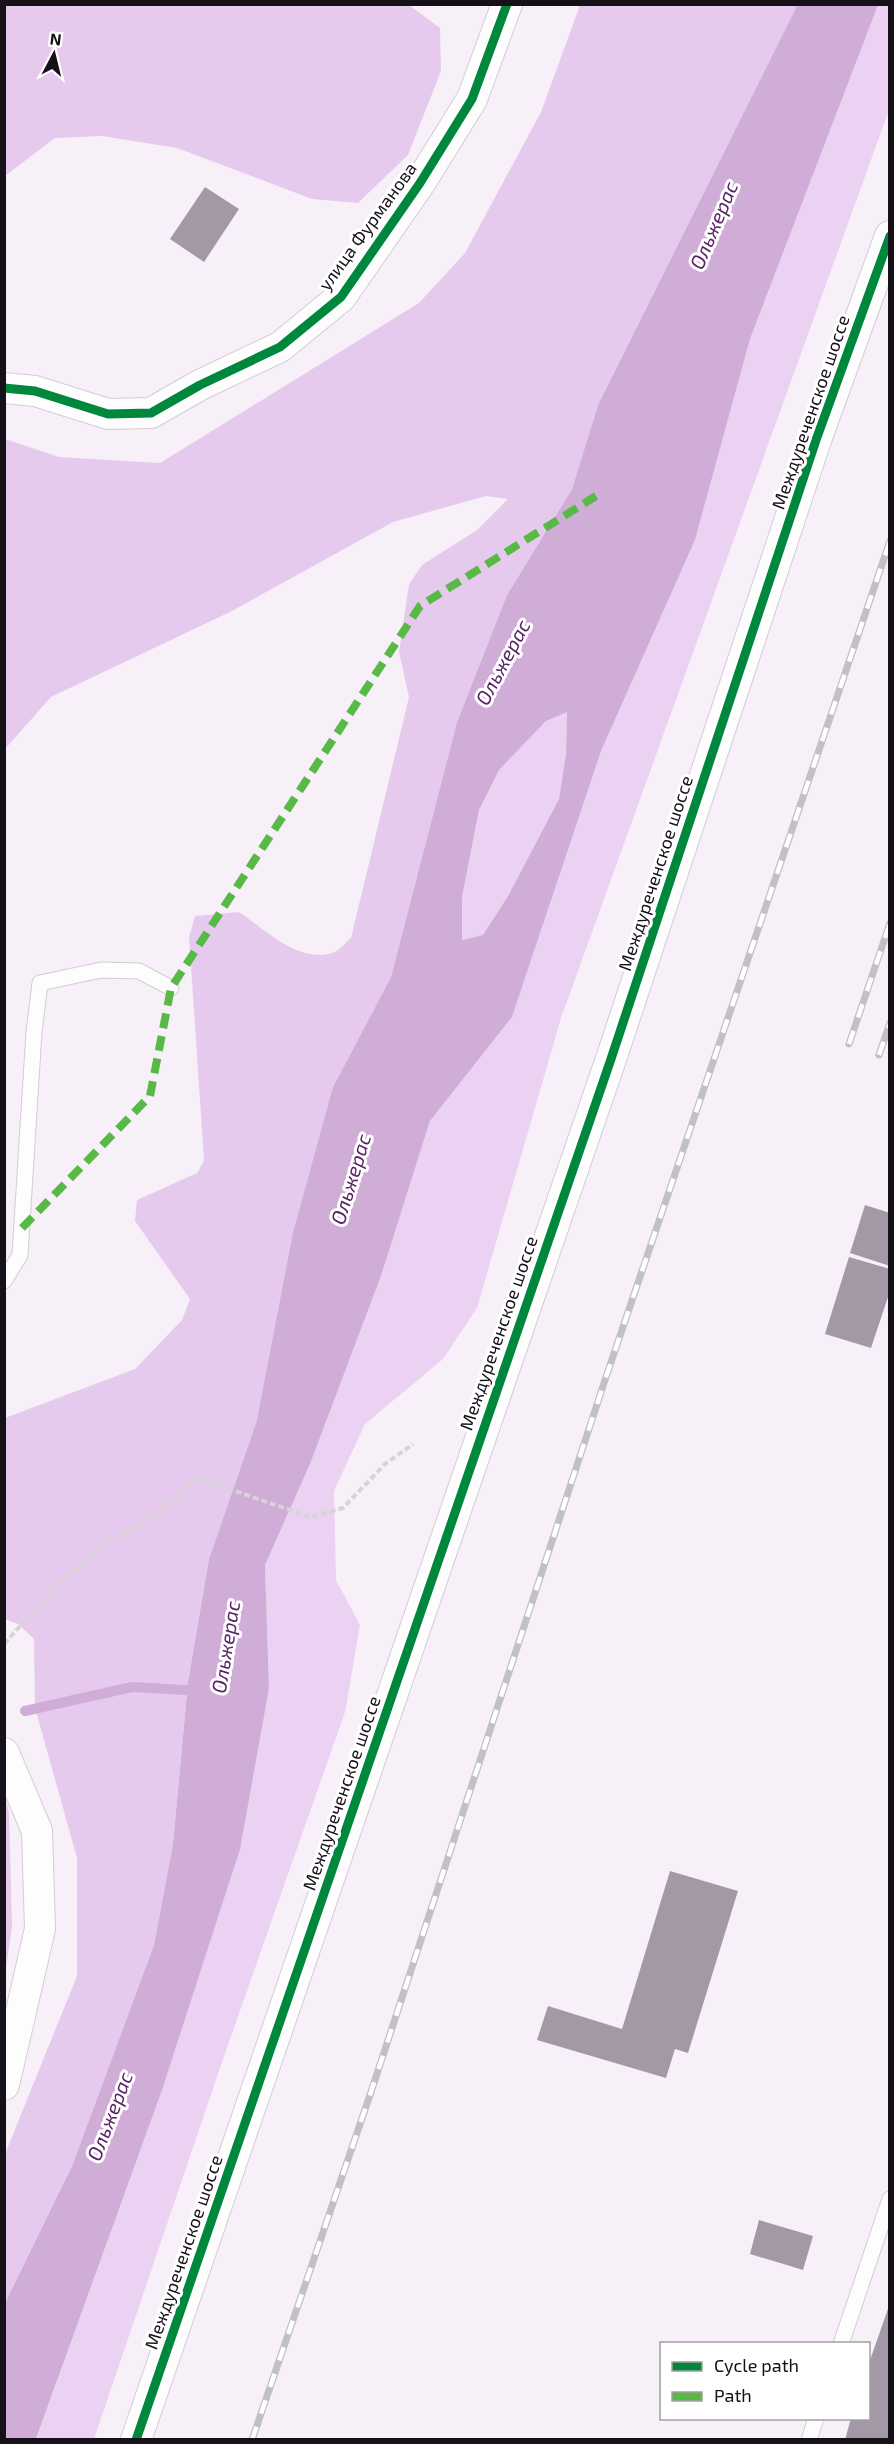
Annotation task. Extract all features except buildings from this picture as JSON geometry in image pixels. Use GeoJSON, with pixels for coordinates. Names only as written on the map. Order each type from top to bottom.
{"type":"FeatureCollection","features":[{"type":"Feature","properties":{"kind":"street","name":"улица Фурманова"},"geometry":{"type":"LineString","coordinates":[[4,388],[35,391],[108,414],[151,413],[200,385],[280,347],[341,297],[420,183],[472,99],[507,4]]}},
{"type":"Feature","properties":{"kind":"street","name":"Междуреченское шоссе"},"geometry":{"type":"LineString","coordinates":[[136,2439],[611,1059],[816,440],[890,236]]}},
{"type":"Feature","properties":{"kind":"street"},"geometry":{"type":"LineString","coordinates":[[4,1753],[37,1831],[40,1929],[4,2085]]}},
{"type":"Feature","properties":{"kind":"lane"},"geometry":{"type":"LineString","coordinates":[[4,1281],[20,1255],[34,1032],[40,983],[101,970],[139,971],[171,988]]}},
{"type":"Feature","properties":{"kind":"lane"},"geometry":{"type":"LineString","coordinates":[[841,2342],[890,2199]]}},
{"type":"Feature","properties":{"kind":"lane"},"geometry":{"type":"LineString","coordinates":[[809,2439],[815,2420]]}},
{"type":"Feature","properties":{"kind":"path"},"geometry":{"type":"LineString","coordinates":[[4,1644],[56,1586],[107,1543],[151,1518],[198,1478],[310,1517],[343,1508],[385,1464],[413,1444]]}},
{"type":"Feature","properties":{"kind":"shaded area"},"geometry":{"type":"Polygon","coordinates":[[[5,4],[409,5],[440,28],[441,71],[408,155],[358,203],[312,199],[177,148],[102,136],[55,138],[5,176],[5,4]]]}},
{"type":"Feature","properties":{"kind":"shaded area"},"geometry":{"type":"Polygon","coordinates":[[[580,5],[798,5],[598,405],[572,489],[507,595],[457,722],[391,977],[333,1087],[257,1420],[209,1559],[188,1682],[173,1844],[154,1945],[72,2166],[5,2303],[5,2154],[77,1976],[77,1858],[35,1708],[34,1639],[18,1624],[5,1619],[5,1418],[135,1369],[182,1320],[190,1299],[135,1221],[137,1200],[197,1173],[204,1161],[189,937],[195,916],[239,912],[282,943],[306,953],[319,955],[340,949],[351,938],[409,697],[399,652],[409,584],[422,565],[477,530],[508,499],[486,496],[393,522],[232,611],[51,697],[5,749],[5,439],[59,457],[160,463],[419,303],[465,253],[541,112],[580,5]]]}},
{"type":"Feature","properties":{"kind":"shaded area"},"geometry":{"type":"Polygon","coordinates":[[[878,5],[889,5],[889,110],[561,1018],[477,1308],[443,1359],[365,1424],[334,1491],[336,1580],[360,1625],[345,1712],[222,2062],[94,2439],[36,2440],[161,2093],[269,1688],[265,1565],[310,1464],[381,1276],[430,1121],[512,1017],[601,751],[695,540],[750,339],[878,5]]]}},
{"type":"Feature","properties":{"kind":"shaded area"},"geometry":{"type":"Polygon","coordinates":[[[567,711],[566,754],[559,799],[508,896],[483,935],[461,940],[462,897],[479,810],[499,770],[546,721],[567,711]]]}},
{"type":"Feature","properties":{"kind":"shaded area"},"geometry":{"type":"Polygon","coordinates":[[[4,1792],[9,1812],[12,1926],[5,1976],[4,1792]]]}},
{"type":"Feature","properties":{"kind":"water","name":"Ольжерас"},"geometry":{"type":"Polygon","coordinates":[[[798,4],[878,5],[750,339],[695,540],[601,751],[512,1017],[430,1121],[381,1276],[310,1464],[265,1565],[269,1688],[240,1849],[161,2093],[36,2439],[5,2439],[5,2303],[72,2166],[154,1945],[173,1844],[188,1682],[209,1559],[257,1420],[293,1233],[333,1087],[391,977],[457,722],[507,595],[572,489],[598,405],[798,4]],[[567,712],[546,721],[499,770],[479,810],[462,897],[462,940],[483,935],[508,896],[559,799],[566,754],[567,712]]]}},
{"type":"Feature","properties":{"kind":"waterway","name":"Ольжерас"},"geometry":{"type":"LineString","coordinates":[[25,1711],[132,1687],[202,1691]]}},
{"type":"Feature","properties":{"kind":"railway"},"geometry":{"type":"LineString","coordinates":[[252,2440],[371,2092],[606,1377],[890,541]]}},
{"type":"Feature","properties":{"kind":"railway"},"geometry":{"type":"LineString","coordinates":[[849,1044],[890,923]]}},
{"type":"Feature","properties":{"kind":"railway"},"geometry":{"type":"LineString","coordinates":[[879,1055],[890,1023]]}},
{"type":"Feature","properties":{"kind":"marked path"},"geometry":{"type":"LineString","coordinates":[[22,1228],[150,1096],[171,988],[420,606],[596,496]]}},
{"type":"Feature","properties":{"kind":"cycle path"},"geometry":{"type":"LineString","coordinates":[[4,388],[35,391],[108,414],[151,413],[200,385],[280,347],[341,297],[420,183],[472,99],[507,4]]}},
{"type":"Feature","properties":{"kind":"cycle path"},"geometry":{"type":"LineString","coordinates":[[136,2440],[611,1059],[816,440],[890,236]]}}]}
